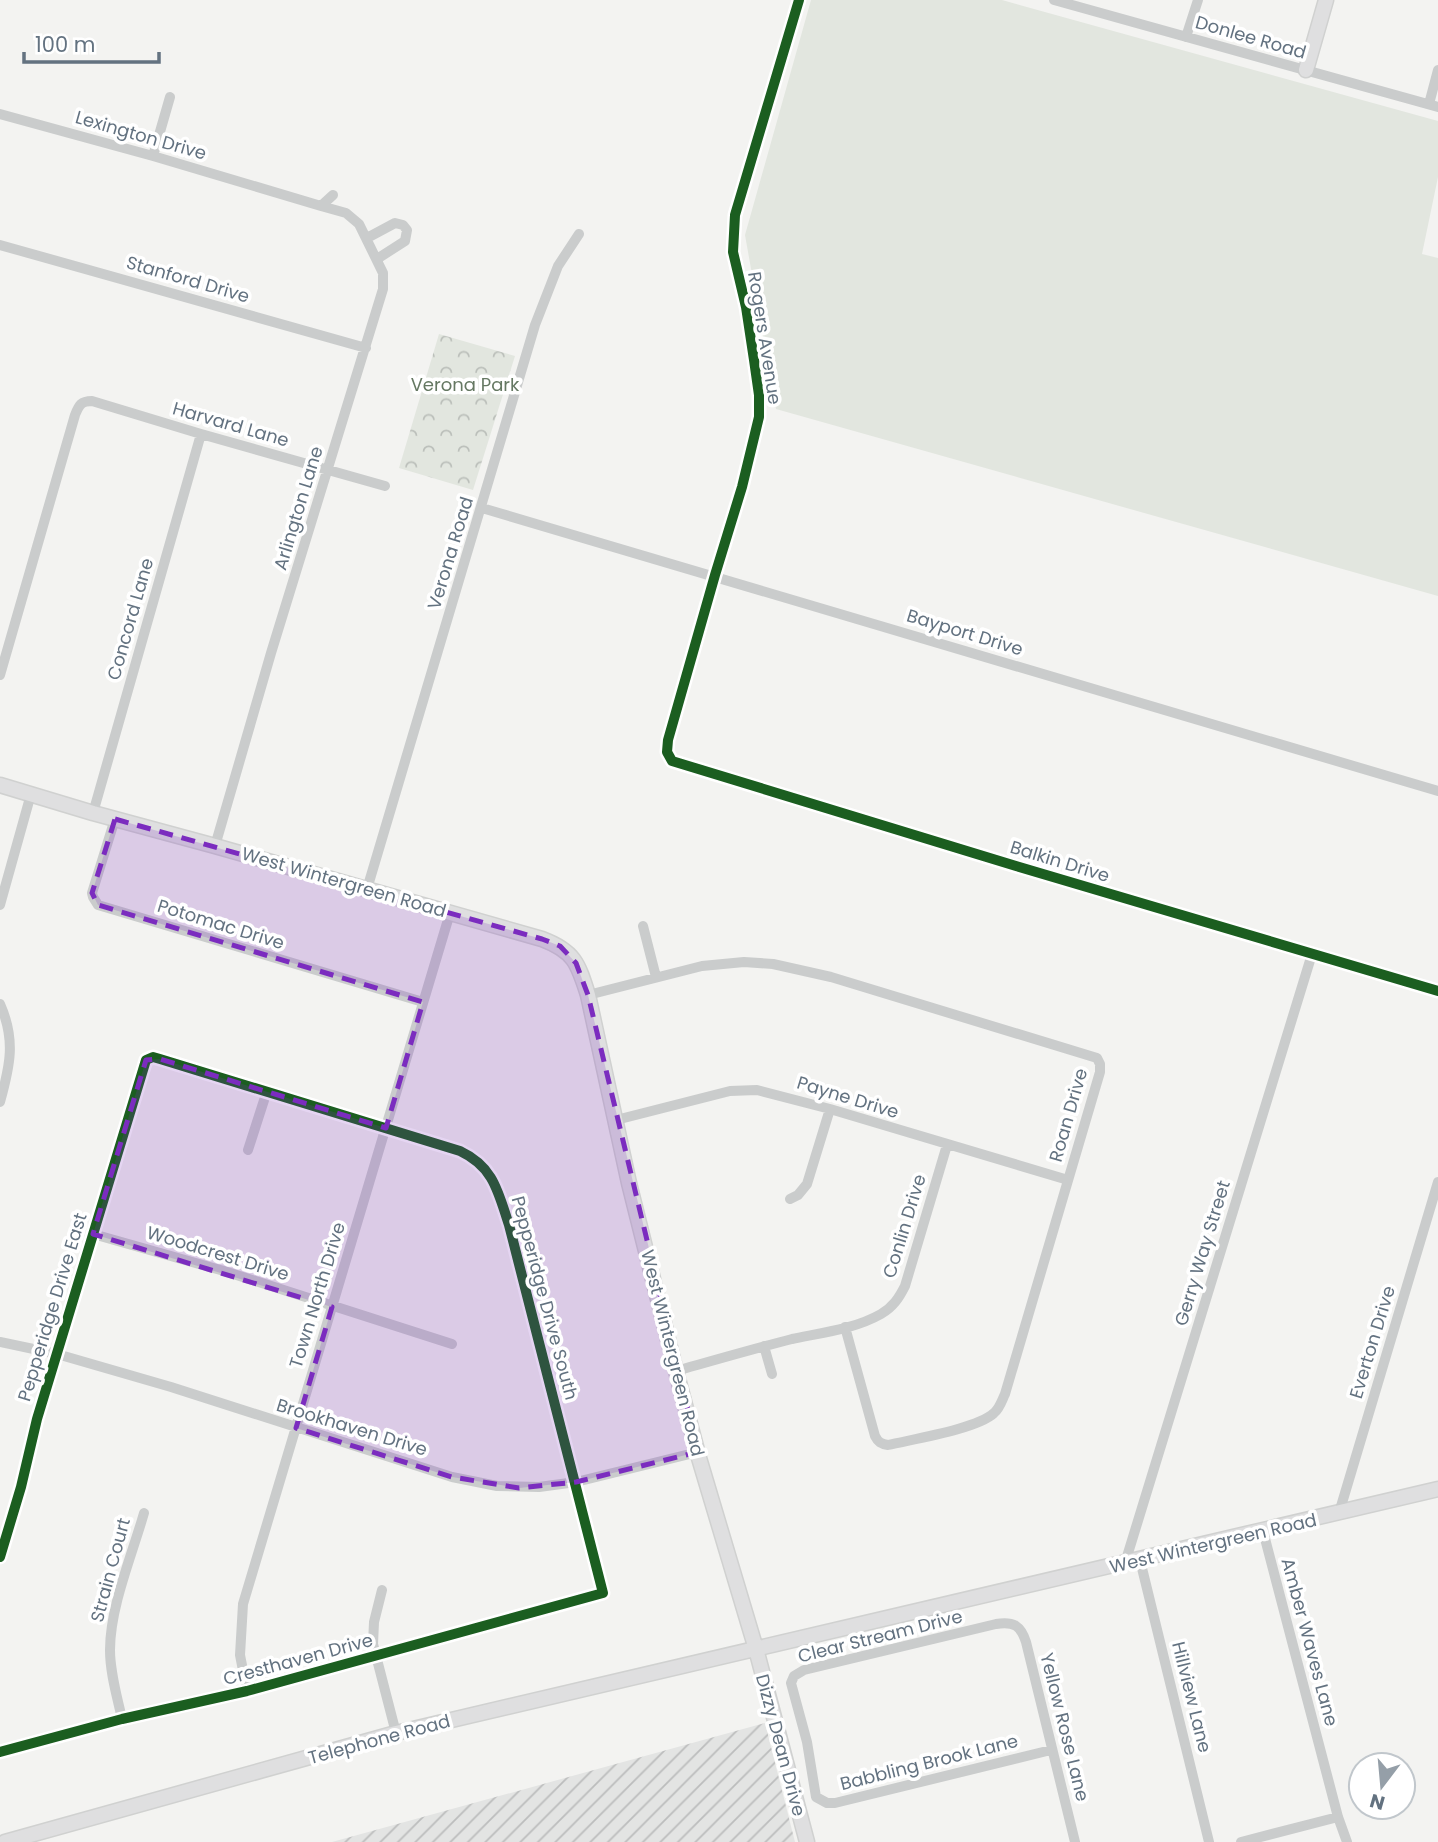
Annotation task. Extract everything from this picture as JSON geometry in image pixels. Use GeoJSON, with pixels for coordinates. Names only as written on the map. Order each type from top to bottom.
{"type":"FeatureCollection","features":[{"type":"Feature","properties":{"kind":"street","name":"Rogers Avenue"},"geometry":{"type":"LineString","coordinates":[[672,761],[667,752],[668,740],[742,487],[759,417],[759,395],[746,307],[733,252],[735,215],[799,0]]}},
{"type":"Feature","properties":{"kind":"street","name":"Donlee Road"},"geometry":{"type":"LineString","coordinates":[[1054,0],[1433,106]]}},
{"type":"Feature","properties":{"kind":"street"},"geometry":{"type":"LineString","coordinates":[[1186,37],[1198,0]]}},
{"type":"Feature","properties":{"kind":"street"},"geometry":{"type":"LineString","coordinates":[[1306,70],[1326,0]]}},
{"type":"Feature","properties":{"kind":"street"},"geometry":{"type":"LineString","coordinates":[[1433,106],[1438,70]]}},
{"type":"Feature","properties":{"kind":"street"},"geometry":{"type":"LineString","coordinates":[[153,156],[170,97]]}},
{"type":"Feature","properties":{"kind":"street","name":"Lexington Drive"},"geometry":{"type":"LineString","coordinates":[[0,114],[271,191]]}},
{"type":"Feature","properties":{"kind":"street","name":"Arlington Lane"},"geometry":{"type":"LineString","coordinates":[[215,846],[271,653],[383,289],[383,273],[367,238],[354,218],[346,213],[271,191]]}},
{"type":"Feature","properties":{"kind":"street"},"geometry":{"type":"LineString","coordinates":[[321,206],[333,195]]}},
{"type":"Feature","properties":{"kind":"street"},"geometry":{"type":"LineString","coordinates":[[367,238],[395,223],[403,225],[407,230],[405,241],[377,259]]}},
{"type":"Feature","properties":{"kind":"street","name":"Verona Road"},"geometry":{"type":"LineString","coordinates":[[367,889],[536,326],[558,266],[579,234]]}},
{"type":"Feature","properties":{"kind":"street","name":"Stanford Drive"},"geometry":{"type":"LineString","coordinates":[[0,244],[366,348]]}},
{"type":"Feature","properties":{"kind":"street","name":"Harvard Lane"},"geometry":{"type":"LineString","coordinates":[[0,676],[75,415],[84,401],[92,401],[385,486]]}},
{"type":"Feature","properties":{"kind":"street","name":"Concord Lane"},"geometry":{"type":"LineString","coordinates":[[93,813],[201,434]]}},
{"type":"Feature","properties":{"kind":"street","name":"Bayport Drive"},"geometry":{"type":"LineString","coordinates":[[482,508],[1438,791]]}},
{"type":"Feature","properties":{"kind":"street","name":"Balkin Drive"},"geometry":{"type":"LineString","coordinates":[[672,761],[1438,991]]}},
{"type":"Feature","properties":{"kind":"street","name":"West Wintergreen Road"},"geometry":{"type":"LineString","coordinates":[[0,785],[450,913],[560,946],[571,954],[588,995],[629,1183],[676,1371],[756,1649],[1438,1489]]}},
{"type":"Feature","properties":{"kind":"street"},"geometry":{"type":"LineString","coordinates":[[0,905],[31,794]]}},
{"type":"Feature","properties":{"kind":"street","name":"Potomac Drive"},"geometry":{"type":"LineString","coordinates":[[115,819],[92,893],[98,905],[423,1002]]}},
{"type":"Feature","properties":{"kind":"street","name":"Town North Drive"},"geometry":{"type":"LineString","coordinates":[[247,1691],[240,1655],[243,1604],[450,913]]}},
{"type":"Feature","properties":{"kind":"street"},"geometry":{"type":"LineString","coordinates":[[643,926],[656,977]]}},
{"type":"Feature","properties":{"kind":"street","name":"Gerry Way Street"},"geometry":{"type":"LineString","coordinates":[[1133,1562],[1312,954]]}},
{"type":"Feature","properties":{"kind":"street","name":"Roan Drive"},"geometry":{"type":"LineString","coordinates":[[588,995],[702,966],[744,962],[773,964],[831,977],[1097,1058],[1100,1072],[1006,1394],[994,1413],[984,1419],[943,1432],[888,1445],[882,1444],[875,1436],[845,1327]]}},
{"type":"Feature","properties":{"kind":"street"},"geometry":{"type":"LineString","coordinates":[[0,1004],[5,1016],[10,1050],[10,1066],[3,1081],[0,1102]]}},
{"type":"Feature","properties":{"kind":"street","name":"Pepperidge Drive South"},"geometry":{"type":"LineString","coordinates":[[142,1069],[146,1060],[153,1057],[468,1155],[488,1172],[496,1185],[509,1225],[603,1593]]}},
{"type":"Feature","properties":{"kind":"street","name":"Pepperidge Drive East"},"geometry":{"type":"LineString","coordinates":[[0,1557],[21,1487],[34,1430],[142,1069]]}},
{"type":"Feature","properties":{"kind":"street"},"geometry":{"type":"LineString","coordinates":[[248,1150],[267,1091]]}},
{"type":"Feature","properties":{"kind":"street","name":"Payne Drive"},"geometry":{"type":"LineString","coordinates":[[616,1121],[730,1091],[767,1092],[1068,1180]]}},
{"type":"Feature","properties":{"kind":"street"},"geometry":{"type":"LineString","coordinates":[[790,1199],[798,1195],[807,1184],[830,1109]]}},
{"type":"Feature","properties":{"kind":"street","name":"Conlin Drive"},"geometry":{"type":"LineString","coordinates":[[676,1371],[845,1327],[883,1313],[900,1297],[909,1274],[947,1145]]}},
{"type":"Feature","properties":{"kind":"street","name":"Everton Drive"},"geometry":{"type":"LineString","coordinates":[[1339,1513],[1438,1182]]}},
{"type":"Feature","properties":{"kind":"street","name":"Woodcrest Drive"},"geometry":{"type":"LineString","coordinates":[[93,1234],[224,1271],[452,1344]]}},
{"type":"Feature","properties":{"kind":"street","name":"Brookhaven Drive"},"geometry":{"type":"LineString","coordinates":[[0,1342],[57,1354],[171,1387],[452,1477],[486,1485],[539,1488],[576,1482],[698,1452]]}},
{"type":"Feature","properties":{"kind":"street"},"geometry":{"type":"LineString","coordinates":[[764,1346],[772,1374]]}},
{"type":"Feature","properties":{"kind":"street","name":"Strain Court"},"geometry":{"type":"LineString","coordinates":[[122,1719],[111,1659],[111,1634],[144,1514]]}},
{"type":"Feature","properties":{"kind":"street","name":"Amber Waves Lane"},"geometry":{"type":"LineString","coordinates":[[1263,1531],[1338,1817],[1347,1842]]}},
{"type":"Feature","properties":{"kind":"street","name":"Hillview Lane"},"geometry":{"type":"LineString","coordinates":[[1133,1562],[1209,1842]]}},
{"type":"Feature","properties":{"kind":"street"},"geometry":{"type":"LineString","coordinates":[[382,1590],[374,1622],[373,1644],[396,1733]]}},
{"type":"Feature","properties":{"kind":"street","name":"Cresthaven Drive"},"geometry":{"type":"LineString","coordinates":[[0,1752],[122,1719],[247,1691],[376,1657],[603,1593]]}},
{"type":"Feature","properties":{"kind":"street","name":"Clear Stream Drive"},"geometry":{"type":"LineString","coordinates":[[816,1797],[807,1742],[791,1683],[794,1676],[804,1670],[996,1624],[1005,1622],[1014,1625]]}},
{"type":"Feature","properties":{"kind":"street","name":"Yellow Rose Lane"},"geometry":{"type":"LineString","coordinates":[[1014,1625],[1023,1632],[1026,1642],[1075,1842]]}},
{"type":"Feature","properties":{"kind":"street","name":"Telephone Road"},"geometry":{"type":"LineString","coordinates":[[5,1842],[396,1733],[756,1649]]}},
{"type":"Feature","properties":{"kind":"street","name":"Dizzy Dean Drive"},"geometry":{"type":"LineString","coordinates":[[756,1649],[807,1842]]}},
{"type":"Feature","properties":{"kind":"street","name":"Babbling Brook Lane"},"geometry":{"type":"LineString","coordinates":[[816,1797],[827,1803],[835,1803],[1051,1750]]}},
{"type":"Feature","properties":{"kind":"street"},"geometry":{"type":"LineString","coordinates":[[1241,1842],[1338,1817]]}},
{"type":"Feature","properties":{"kind":"highlighted area"},"geometry":{"type":"Polygon","coordinates":[[[115,819],[542,939],[560,946],[576,963],[588,995],[698,1452],[576,1482],[519,1488],[452,1477],[296,1428],[332,1307],[93,1234],[146,1060],[160,1059],[386,1128],[423,1002],[98,905],[92,893],[115,819]]]}},
{"type":"Feature","properties":{"kind":"shaded area"},"geometry":{"type":"Polygon","coordinates":[[[765,1723],[795,1842],[332,1842],[765,1723]]]}},
{"type":"Feature","properties":{"kind":"green space"},"geometry":{"type":"Polygon","coordinates":[[[811,0],[1002,0],[1438,121],[1438,177],[1422,254],[1438,258],[1438,596],[776,409],[745,235],[811,0]]]}},
{"type":"Feature","properties":{"kind":"green space","name":"Verona Park"},"geometry":{"type":"Polygon","coordinates":[[[439,334],[515,356],[473,490],[399,468],[439,334]]]}},
{"type":"Feature","properties":{"kind":"cycle path"},"geometry":{"type":"LineString","coordinates":[[799,0],[735,215],[733,252],[746,307],[759,395],[759,417],[742,487],[668,740],[667,752],[672,761],[1438,991]]}},
{"type":"Feature","properties":{"kind":"cycle path"},"geometry":{"type":"LineString","coordinates":[[0,1557],[21,1487],[37,1419],[146,1060],[153,1057],[160,1059],[460,1151],[488,1173],[498,1191],[509,1225],[603,1593],[247,1691],[122,1719],[0,1752]]}}]}
